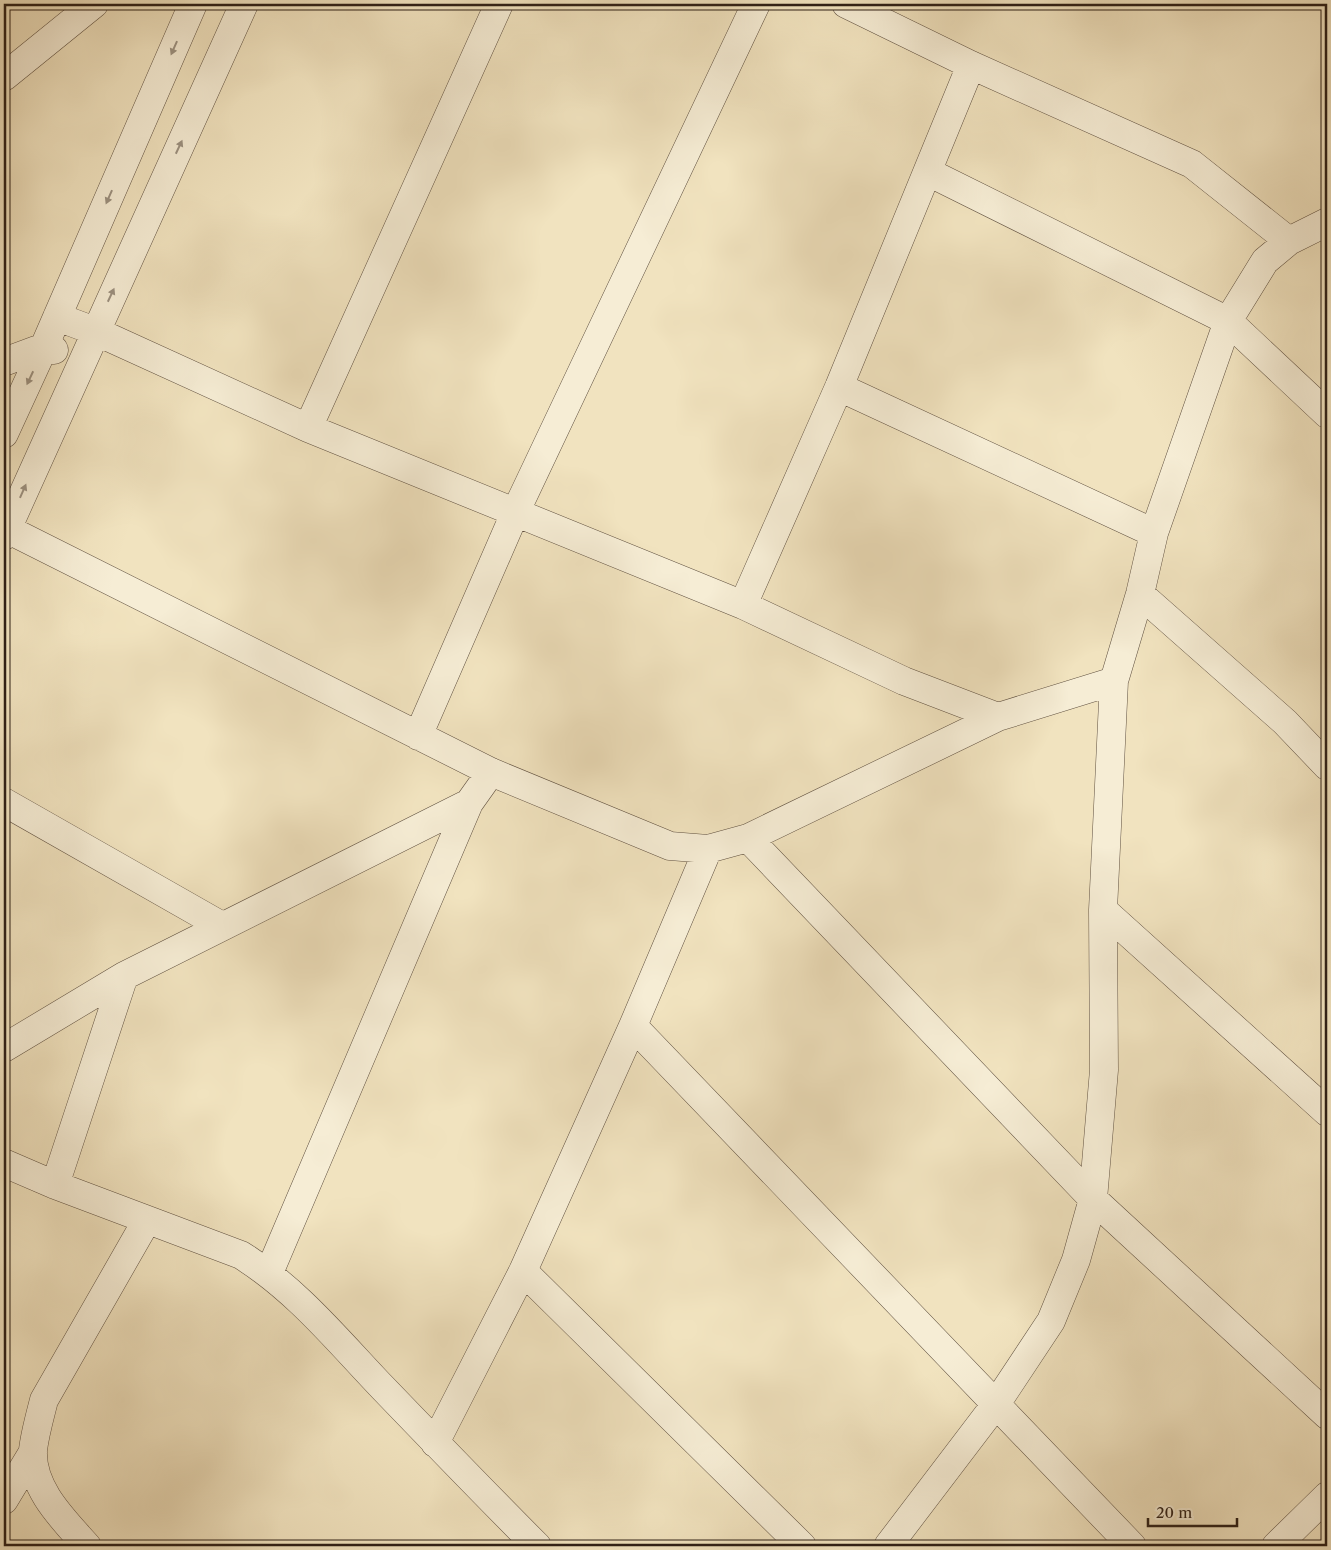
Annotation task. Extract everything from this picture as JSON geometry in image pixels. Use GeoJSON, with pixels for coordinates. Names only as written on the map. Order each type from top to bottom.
{"type":"FeatureCollection","features":[{"type":"Feature","properties":{"kind":"street"},"geometry":{"type":"LineString","coordinates":[[4,77],[94,4]]}},
{"type":"Feature","properties":{"kind":"street"},"geometry":{"type":"LineString","coordinates":[[4,434],[44,347],[193,4]]}},
{"type":"Feature","properties":{"kind":"street"},"geometry":{"type":"LineString","coordinates":[[244,4],[94,331],[5,532],[491,772],[670,846],[708,849],[748,838],[998,717],[1114,681]]}},
{"type":"Feature","properties":{"kind":"street"},"geometry":{"type":"LineString","coordinates":[[308,428],[499,4]]}},
{"type":"Feature","properties":{"kind":"street"},"geometry":{"type":"LineString","coordinates":[[418,736],[516,513],[756,4]]}},
{"type":"Feature","properties":{"kind":"street"},"geometry":{"type":"LineString","coordinates":[[846,4],[972,65],[1192,164],[1230,191],[1289,241]]}},
{"type":"Feature","properties":{"kind":"street"},"geometry":{"type":"LineString","coordinates":[[743,605],[839,387],[972,65]]}},
{"type":"Feature","properties":{"kind":"street"},"geometry":{"type":"LineString","coordinates":[[928,172],[1228,321],[1327,414]]}},
{"type":"Feature","properties":{"kind":"street"},"geometry":{"type":"LineString","coordinates":[[888,1546],[996,1404],[1051,1321],[1076,1260],[1093,1199],[1104,1070],[1102,910],[1114,681],[1140,594],[1154,533],[1228,321],[1265,261],[1289,241],[1327,222]]}},
{"type":"Feature","properties":{"kind":"street"},"geometry":{"type":"LineString","coordinates":[[57,317],[94,331],[308,428],[743,605],[904,681],[998,717]]}},
{"type":"Feature","properties":{"kind":"street"},"geometry":{"type":"LineString","coordinates":[[4,362],[44,347],[82,358]]}},
{"type":"Feature","properties":{"kind":"street"},"geometry":{"type":"LineString","coordinates":[[839,387],[1154,533]]}},
{"type":"Feature","properties":{"kind":"street"},"geometry":{"type":"LineString","coordinates":[[1140,594],[1285,722],[1327,766]]}},
{"type":"Feature","properties":{"kind":"street"},"geometry":{"type":"LineString","coordinates":[[269,1273],[469,803],[491,772]]}},
{"type":"Feature","properties":{"kind":"street"},"geometry":{"type":"LineString","coordinates":[[4,802],[222,926]]}},
{"type":"Feature","properties":{"kind":"street"},"geometry":{"type":"LineString","coordinates":[[4,1048],[124,976],[469,803]]}},
{"type":"Feature","properties":{"kind":"street"},"geometry":{"type":"LineString","coordinates":[[748,838],[1093,1199],[1327,1414]]}},
{"type":"Feature","properties":{"kind":"street"},"geometry":{"type":"LineString","coordinates":[[435,1443],[523,1270],[634,1026],[708,849]]}},
{"type":"Feature","properties":{"kind":"street"},"geometry":{"type":"LineString","coordinates":[[1102,910],[1327,1112]]}},
{"type":"Feature","properties":{"kind":"street"},"geometry":{"type":"LineString","coordinates":[[55,1185],[124,976]]}},
{"type":"Feature","properties":{"kind":"street"},"geometry":{"type":"LineString","coordinates":[[634,1026],[1132,1546]]}},
{"type":"Feature","properties":{"kind":"street"},"geometry":{"type":"LineString","coordinates":[[4,1164],[241,1256],[269,1273],[301,1301],[435,1443],[537,1546]]}},
{"type":"Feature","properties":{"kind":"street"},"geometry":{"type":"LineString","coordinates":[[4,1500],[33,1452],[44,1400],[147,1220]]}},
{"type":"Feature","properties":{"kind":"street"},"geometry":{"type":"LineString","coordinates":[[523,1270],[802,1546]]}},
{"type":"Feature","properties":{"kind":"street"},"geometry":{"type":"LineString","coordinates":[[33,1452],[37,1476],[44,1493],[87,1546]]}},
{"type":"Feature","properties":{"kind":"street"},"geometry":{"type":"LineString","coordinates":[[1276,1546],[1327,1496]]}}]}
